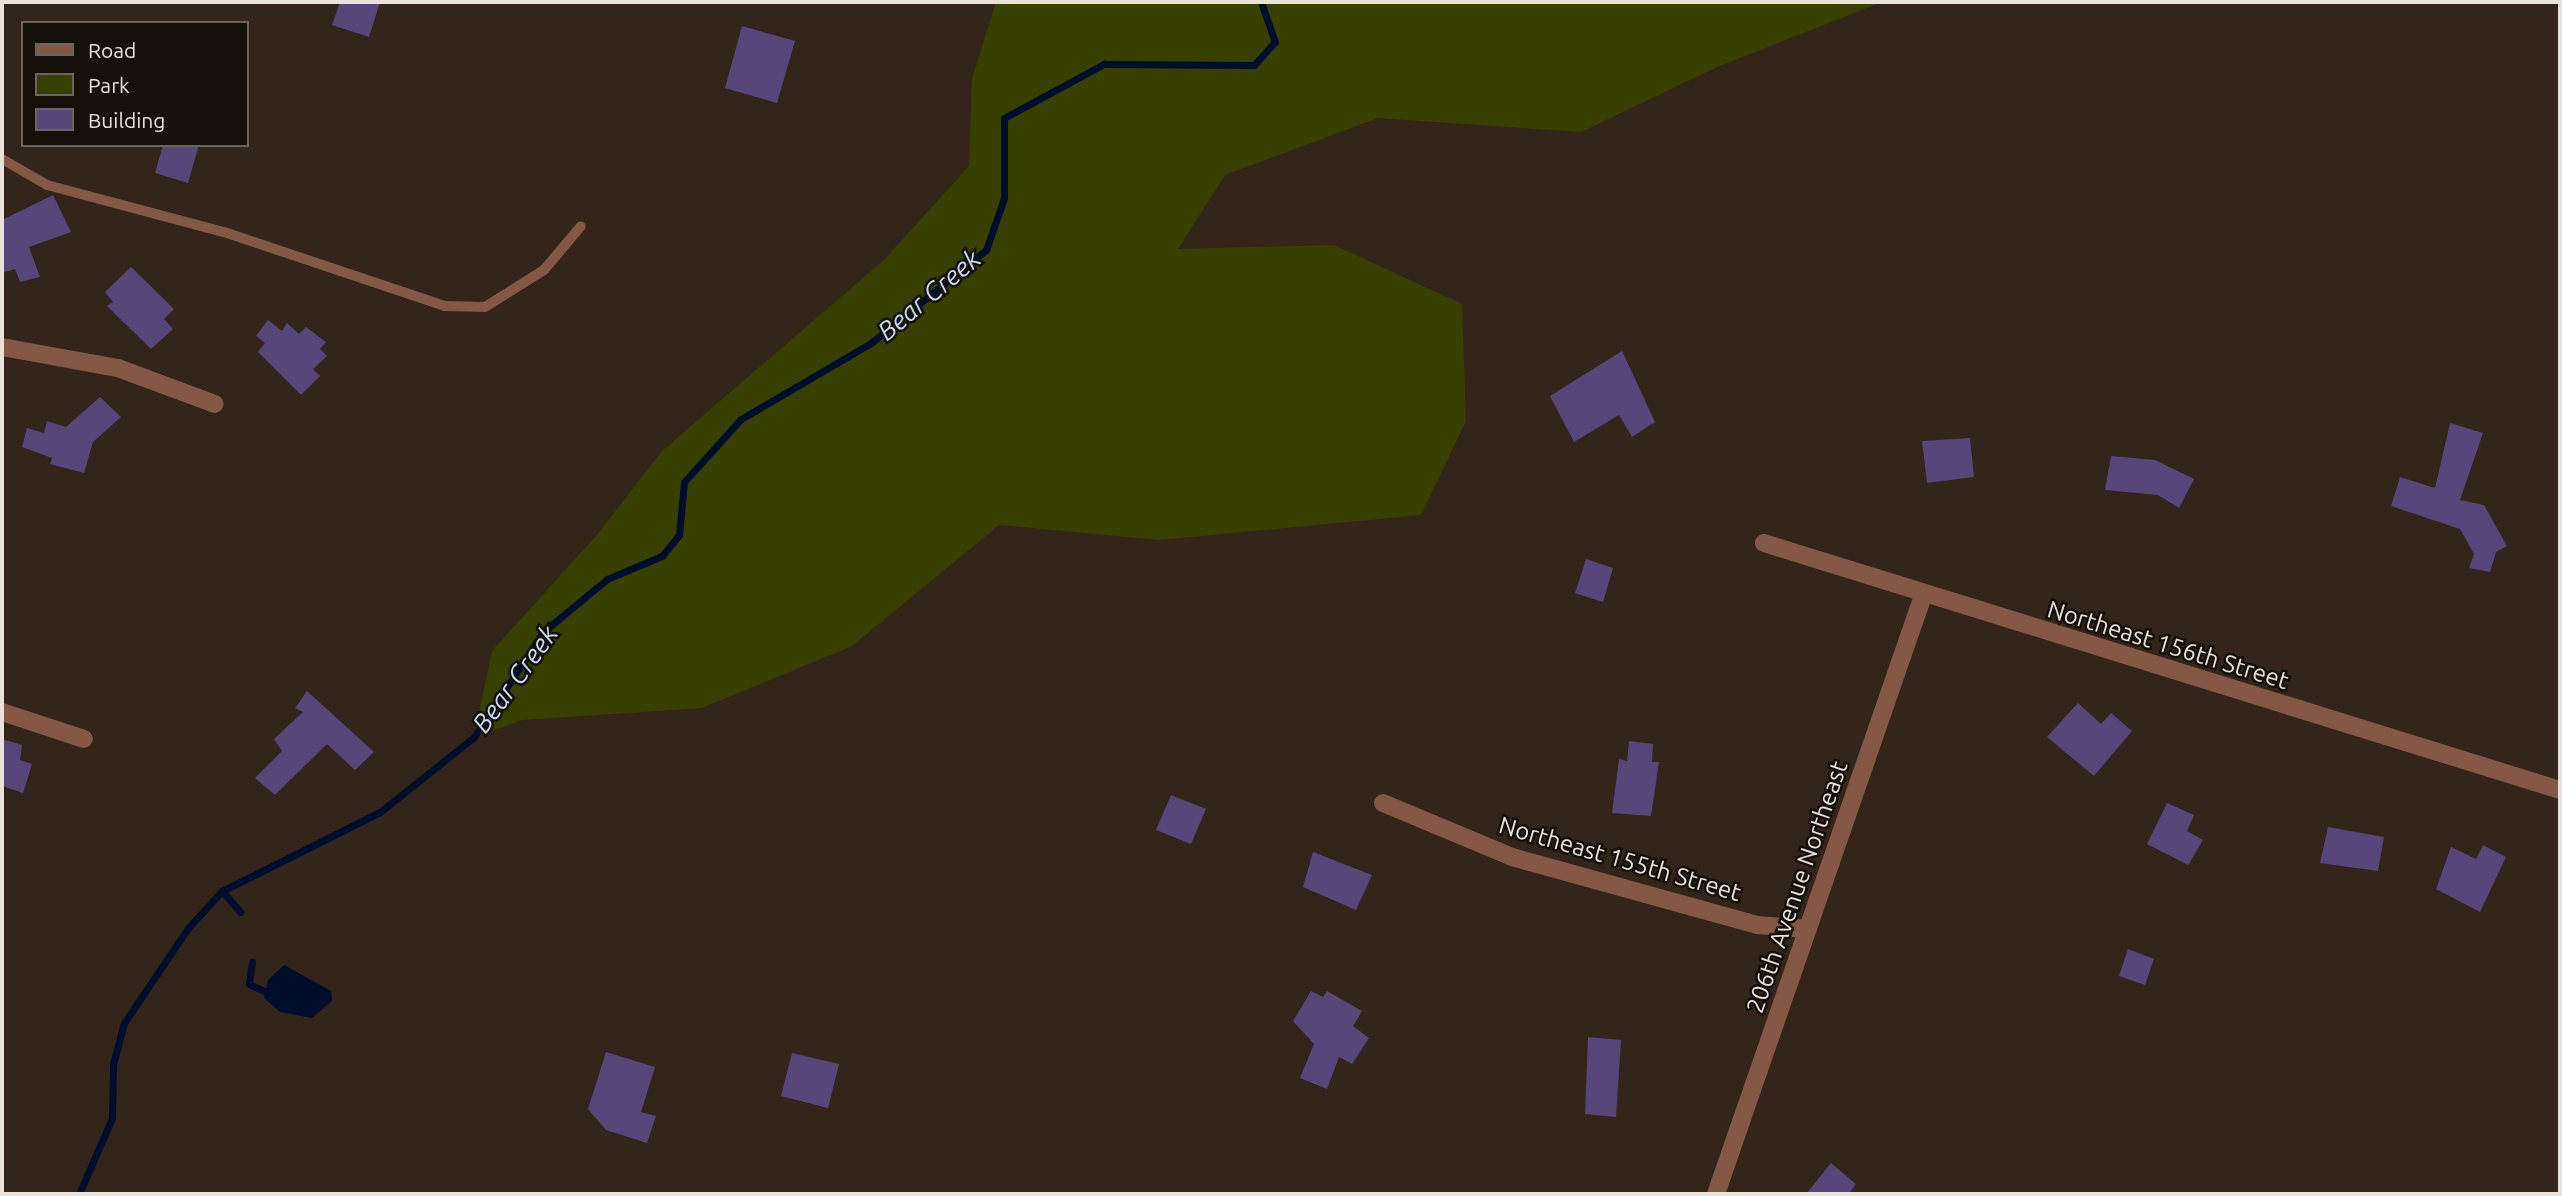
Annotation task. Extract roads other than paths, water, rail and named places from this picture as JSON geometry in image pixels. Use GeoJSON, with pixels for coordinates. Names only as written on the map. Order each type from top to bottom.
{"type":"FeatureCollection","features":[{"type":"Feature","properties":{"kind":"street"},"geometry":{"type":"LineString","coordinates":[[2,348],[118,368],[215,404]]}},
{"type":"Feature","properties":{"kind":"street","name":"Northeast 156th Street"},"geometry":{"type":"LineString","coordinates":[[1764,543],[1923,596],[2560,790]]}},
{"type":"Feature","properties":{"kind":"street","name":"206th Avenue Northeast"},"geometry":{"type":"LineString","coordinates":[[1716,1194],[1923,596]]}},
{"type":"Feature","properties":{"kind":"street"},"geometry":{"type":"LineString","coordinates":[[2,712],[83,739]]}},
{"type":"Feature","properties":{"kind":"street","name":"Northeast 155th Street"},"geometry":{"type":"LineString","coordinates":[[1383,803],[1512,857],[1758,925],[1808,929]]}},
{"type":"Feature","properties":{"kind":"lane"},"geometry":{"type":"LineString","coordinates":[[2,159],[47,185],[224,232],[445,306],[485,307],[544,270],[581,226]]}},
{"type":"Feature","properties":{"kind":"water"},"geometry":{"type":"Polygon","coordinates":[[[284,965],[331,991],[332,1001],[312,1018],[280,1012],[264,998],[268,980],[284,965]]]}},
{"type":"Feature","properties":{"kind":"waterway","name":"Bear Creek"},"geometry":{"type":"LineString","coordinates":[[79,1194],[112,1118],[113,1064],[124,1023],[188,928],[222,891],[380,812],[474,737],[543,632],[607,579],[662,556],[679,535],[684,482],[741,419],[871,343],[986,250],[1004,198],[1004,118],[1104,64],[1254,65],[1275,42],[1261,2]]}},
{"type":"Feature","properties":{"kind":"waterway"},"geometry":{"type":"LineString","coordinates":[[222,891],[240,912]]}},
{"type":"Feature","properties":{"kind":"waterway"},"geometry":{"type":"LineString","coordinates":[[252,962],[249,984],[264,991]]}}]}
